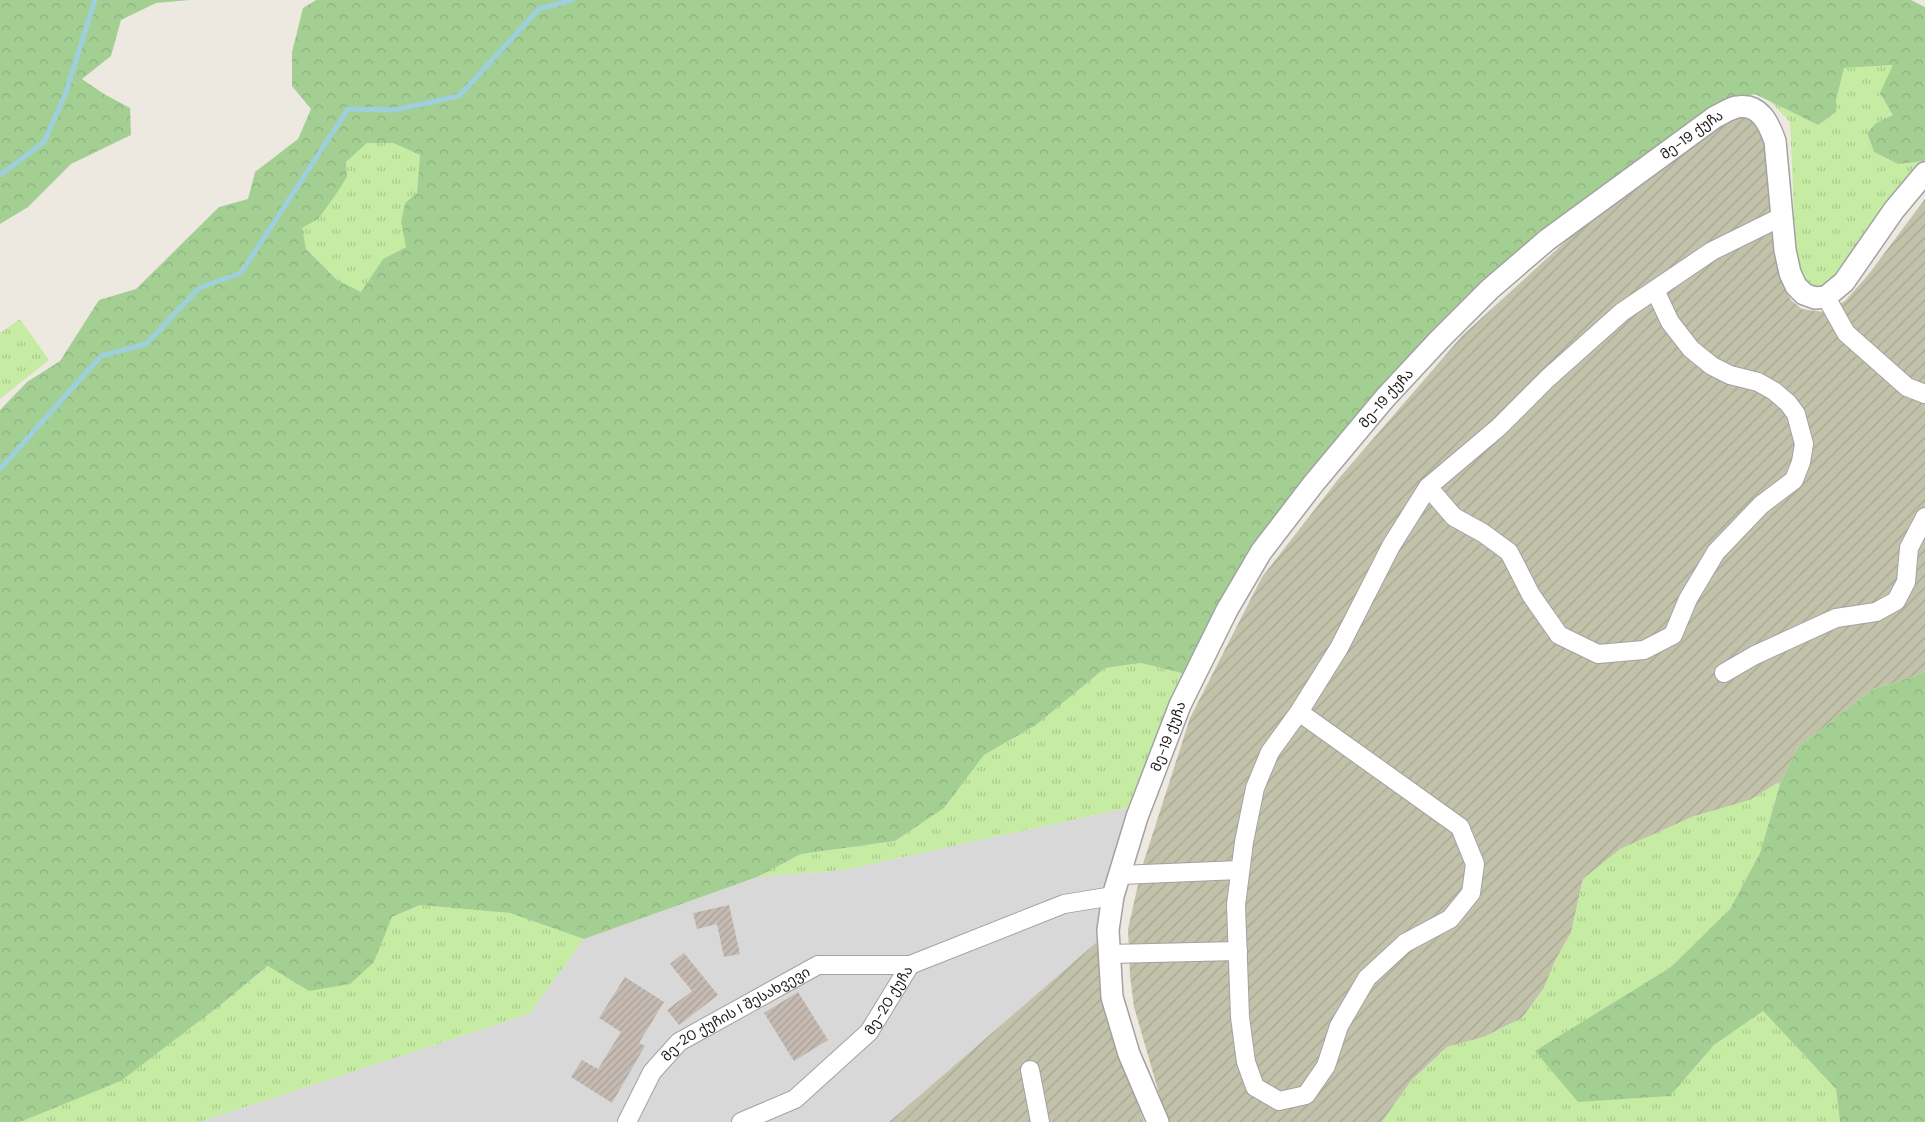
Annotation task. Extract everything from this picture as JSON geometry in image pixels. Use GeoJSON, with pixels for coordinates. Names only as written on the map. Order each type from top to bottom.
{"type":"FeatureCollection","features":[{"type":"Feature","properties":{"kind":"street","name":"მე-19 ქუჩა"},"geometry":{"type":"LineString","coordinates":[[1158,1122],[1129,1054],[1112,997],[1108,930],[1113,896],[1137,817],[1180,705],[1227,610],[1261,552],[1314,483],[1385,398],[1438,340],[1490,289],[1547,240],[1611,192],[1715,117],[1737,107],[1752,108],[1764,116],[1775,141],[1785,250],[1790,273],[1796,286],[1804,294],[1815,298],[1826,298]]}},
{"type":"Feature","properties":{"kind":"street"},"geometry":{"type":"LineString","coordinates":[[1925,173],[1894,210],[1844,282],[1826,298],[1846,333],[1907,387],[1925,394]]}},
{"type":"Feature","properties":{"kind":"street"},"geometry":{"type":"LineString","coordinates":[[1300,712],[1460,828],[1475,864],[1472,893],[1450,918],[1406,943],[1367,978],[1339,1026],[1326,1066],[1306,1094],[1279,1101],[1255,1087],[1246,1062],[1240,1018],[1236,905],[1244,842],[1255,788],[1270,752],[1300,712],[1339,648],[1391,546],[1428,487],[1499,427],[1548,378],[1622,312],[1712,251],[1782,217]]}},
{"type":"Feature","properties":{"kind":"street"},"geometry":{"type":"LineString","coordinates":[[1428,487],[1454,517],[1483,533],[1509,552],[1531,595],[1559,635],[1598,654],[1644,650],[1673,635],[1688,599],[1716,552],[1761,505],[1794,480],[1801,462],[1804,444],[1796,414],[1788,403],[1774,391],[1758,382],[1730,375],[1712,366],[1691,349],[1670,322],[1655,290]]}},
{"type":"Feature","properties":{"kind":"street"},"geometry":{"type":"LineString","coordinates":[[1724,673],[1755,655],[1836,618],[1876,612],[1896,602],[1906,582],[1909,548],[1925,517]]}},
{"type":"Feature","properties":{"kind":"street"},"geometry":{"type":"LineString","coordinates":[[1120,875],[1240,870]]}},
{"type":"Feature","properties":{"kind":"street","name":"მე-20 ქუჩა"},"geometry":{"type":"LineString","coordinates":[[741,1122],[795,1099],[869,1032],[910,965],[1064,904],[1113,896]]}},
{"type":"Feature","properties":{"kind":"street"},"geometry":{"type":"LineString","coordinates":[[1109,954],[1238,951]]}},
{"type":"Feature","properties":{"kind":"street","name":"მე-20 ქუჩის I შესახვევი"},"geometry":{"type":"LineString","coordinates":[[627,1122],[652,1072],[679,1042],[818,964],[910,965]]}},
{"type":"Feature","properties":{"kind":"street"},"geometry":{"type":"LineString","coordinates":[[1030,1070],[1040,1122]]}},
{"type":"Feature","properties":{"kind":"shaded area"},"geometry":{"type":"Polygon","coordinates":[[[1747,115],[1763,130],[1775,242],[1784,288],[1791,300],[1802,309],[1824,312],[1845,301],[1868,275],[1925,199],[1925,671],[1873,689],[1798,747],[1781,781],[1750,800],[1694,817],[1621,849],[1583,879],[1571,933],[1555,961],[1544,988],[1522,1018],[1484,1037],[1447,1047],[1411,1081],[1382,1122],[1170,1122],[1165,1114],[1134,1007],[1130,976],[1128,929],[1142,867],[1190,718],[1262,577],[1340,477],[1462,336],[1568,239],[1703,136],[1734,117],[1747,115]]]}},
{"type":"Feature","properties":{"kind":"shaded area"},"geometry":{"type":"Polygon","coordinates":[[[1131,807],[1098,941],[889,1122],[199,1122],[529,1014],[584,939],[757,877],[844,870],[1131,807]]]}},
{"type":"Feature","properties":{"kind":"shaded area"},"geometry":{"type":"Polygon","coordinates":[[[1098,941],[1100,993],[1144,1122],[889,1122],[1098,941]]]}},
{"type":"Feature","properties":{"kind":"green space"},"geometry":{"type":"Polygon","coordinates":[[[0,0],[190,0],[156,3],[121,20],[111,56],[82,79],[130,108],[131,135],[71,164],[28,207],[0,224],[0,0]]]}},
{"type":"Feature","properties":{"kind":"green space"},"geometry":{"type":"Polygon","coordinates":[[[316,0],[1911,0],[1925,7],[1925,161],[1898,164],[1874,152],[1867,133],[1876,123],[1893,115],[1880,93],[1893,65],[1844,68],[1836,100],[1836,112],[1818,125],[1755,94],[1714,105],[1595,193],[1308,479],[1246,554],[1185,674],[1141,663],[1105,668],[1036,725],[984,755],[944,808],[895,841],[801,854],[757,877],[584,939],[510,913],[420,905],[392,917],[374,962],[350,984],[309,991],[268,966],[121,1081],[20,1122],[0,1122],[0,410],[27,382],[60,361],[99,300],[136,289],[219,207],[248,199],[255,172],[298,139],[311,109],[292,86],[292,52],[303,8],[316,0]],[[367,143],[346,162],[347,177],[334,197],[318,219],[302,228],[306,249],[337,280],[361,292],[383,259],[406,247],[401,222],[405,203],[417,193],[420,155],[393,143],[367,143]]]}},
{"type":"Feature","properties":{"kind":"green space"},"geometry":{"type":"Polygon","coordinates":[[[1894,65],[1894,115],[1876,123],[1867,134],[1874,152],[1898,164],[1924,161],[1845,269],[1822,289],[1815,288],[1803,279],[1796,257],[1790,122],[1770,101],[1818,125],[1836,112],[1836,100],[1844,68],[1894,65]]]}},
{"type":"Feature","properties":{"kind":"green space"},"geometry":{"type":"Polygon","coordinates":[[[367,143],[393,143],[420,155],[417,194],[405,203],[401,221],[406,247],[383,259],[361,293],[337,280],[306,249],[301,227],[318,219],[347,177],[346,162],[367,143]]]}},
{"type":"Feature","properties":{"kind":"green space"},"geometry":{"type":"Polygon","coordinates":[[[20,319],[49,360],[0,399],[0,333],[20,319]]]}},
{"type":"Feature","properties":{"kind":"green space"},"geometry":{"type":"Polygon","coordinates":[[[1141,663],[1185,674],[1131,807],[844,870],[757,877],[801,854],[895,841],[944,808],[984,755],[1036,725],[1105,668],[1141,663]]]}},
{"type":"Feature","properties":{"kind":"green space"},"geometry":{"type":"Polygon","coordinates":[[[1925,671],[1925,1122],[1840,1122],[1836,1089],[1763,1011],[1714,1045],[1670,1096],[1578,1102],[1535,1051],[1671,967],[1730,909],[1760,853],[1781,781],[1798,747],[1873,689],[1925,671]]]}},
{"type":"Feature","properties":{"kind":"green space"},"geometry":{"type":"Polygon","coordinates":[[[1781,781],[1760,853],[1730,909],[1671,967],[1535,1051],[1670,1096],[1714,1045],[1763,1011],[1836,1089],[1840,1122],[1382,1122],[1411,1081],[1447,1047],[1484,1037],[1522,1018],[1544,988],[1555,961],[1571,933],[1583,879],[1620,849],[1694,816],[1750,800],[1781,781]]]}},
{"type":"Feature","properties":{"kind":"green space"},"geometry":{"type":"Polygon","coordinates":[[[420,905],[510,913],[584,939],[529,1014],[199,1122],[20,1122],[121,1081],[269,966],[309,991],[374,962],[392,917],[420,905]]]}},
{"type":"Feature","properties":{"kind":"building"},"geometry":{"type":"Polygon","coordinates":[[[729,905],[740,954],[724,957],[717,924],[697,929],[693,913],[729,905]]]}},
{"type":"Feature","properties":{"kind":"building"},"geometry":{"type":"Polygon","coordinates":[[[684,953],[718,995],[679,1025],[667,1010],[692,991],[670,964],[684,953]]]}},
{"type":"Feature","properties":{"kind":"building"},"geometry":{"type":"Polygon","coordinates":[[[625,977],[664,1002],[639,1043],[645,1046],[612,1103],[571,1077],[582,1060],[598,1069],[621,1032],[599,1018],[625,977]]]}},
{"type":"Feature","properties":{"kind":"building"},"geometry":{"type":"Polygon","coordinates":[[[798,992],[828,1040],[794,1061],[764,1013],[798,992]]]}},
{"type":"Feature","properties":{"kind":"waterway"},"geometry":{"type":"LineString","coordinates":[[0,175],[44,142],[65,95],[95,0]]}},
{"type":"Feature","properties":{"kind":"waterway"},"geometry":{"type":"LineString","coordinates":[[0,469],[101,356],[146,344],[199,288],[241,273],[348,109],[395,110],[459,96],[539,9],[572,0]]}}]}
